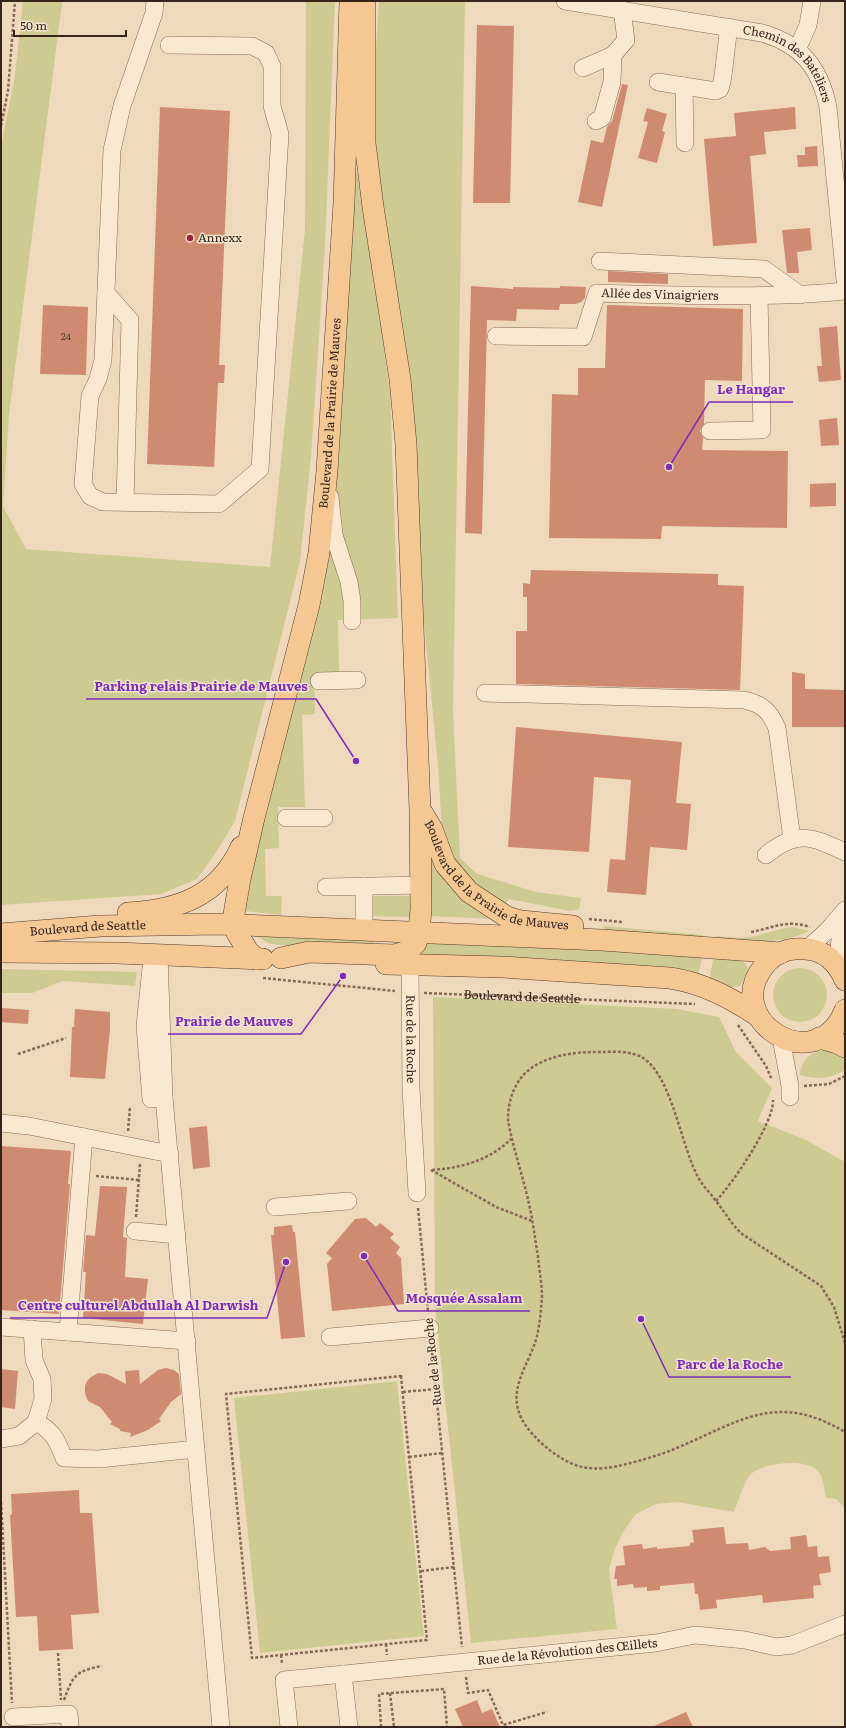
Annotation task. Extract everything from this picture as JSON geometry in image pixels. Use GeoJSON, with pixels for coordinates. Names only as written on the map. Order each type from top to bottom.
{"type":"FeatureCollection","features":[{"type":"Feature","properties":{"kind":"main road","name":"Boulevard de la Prairie de Mauves"},"geometry":{"type":"LineString","coordinates":[[234,924],[240,879],[254,818],[309,605],[319,553],[327,471],[357,8]]}},
{"type":"Feature","properties":{"kind":"main road","name":"Boulevard de la Prairie de Mauves"},"geometry":{"type":"LineString","coordinates":[[357,8],[365,143],[373,207],[400,380],[406,444],[422,885],[419,933]]}},
{"type":"Feature","properties":{"kind":"main road","name":"Boulevard de la Prairie de Mauves"},"geometry":{"type":"LineString","coordinates":[[420,810],[432,829],[445,864],[469,892],[506,917],[521,921],[585,928],[602,940]]}},
{"type":"Feature","properties":{"kind":"main road","name":"Boulevard de la Prairie de Mauves"},"geometry":{"type":"LineString","coordinates":[[1,927],[19,920],[149,912],[191,901],[206,892],[231,866],[254,818]]}},
{"type":"Feature","properties":{"kind":"main road","name":"Boulevard de Seattle"},"geometry":{"type":"LineString","coordinates":[[1,934],[100,926],[234,924],[602,940],[781,952]]}},
{"type":"Feature","properties":{"kind":"main road"},"geometry":{"type":"LineString","coordinates":[[234,924],[240,940],[248,951],[256,968]]}},
{"type":"Feature","properties":{"kind":"main road","name":"Boulevard de Seattle"},"geometry":{"type":"LineString","coordinates":[[156,954],[161,937],[175,925]]}},
{"type":"Feature","properties":{"kind":"main road","name":"Boulevard de Seattle"},"geometry":{"type":"LineString","coordinates":[[1,952],[156,954],[256,968],[281,958],[309,952],[394,955],[408,952],[416,943],[419,933]]}},
{"type":"Feature","properties":{"kind":"main road"},"geometry":{"type":"LineString","coordinates":[[841,973],[824,954],[798,948],[781,952],[767,962],[757,980],[754,1000],[758,1016],[771,1032],[781,1038],[799,1042],[818,1038],[832,1030],[840,1020],[845,1010]]}},
{"type":"Feature","properties":{"kind":"main road","name":"Boulevard de Seattle"},"geometry":{"type":"LineString","coordinates":[[281,958],[410,965],[502,967],[670,978],[694,983],[719,993],[758,1016]]}},
{"type":"Feature","properties":{"kind":"main road"},"geometry":{"type":"LineString","coordinates":[[818,1038],[837,1043],[845,1048]]}},
{"type":"Feature","properties":{"kind":"street"},"geometry":{"type":"LineString","coordinates":[[155,1],[154,13],[122,106],[112,150],[103,360],[98,379],[90,396],[83,484],[90,496],[104,502],[219,504],[260,469],[280,134],[272,106],[272,66],[266,54],[252,46],[168,45]]}},
{"type":"Feature","properties":{"kind":"street","name":"Chemin des Bateliers"},"geometry":{"type":"LineString","coordinates":[[566,1],[586,2],[622,10],[729,27],[773,36],[785,41],[797,50],[813,66],[824,88],[845,280]]}},
{"type":"Feature","properties":{"kind":"street"},"geometry":{"type":"LineString","coordinates":[[797,50],[808,25],[812,1]]}},
{"type":"Feature","properties":{"kind":"street"},"geometry":{"type":"LineString","coordinates":[[583,68],[613,55],[626,40],[622,10]]}},
{"type":"Feature","properties":{"kind":"street"},"geometry":{"type":"LineString","coordinates":[[658,82],[716,91],[722,86],[729,27]]}},
{"type":"Feature","properties":{"kind":"street"},"geometry":{"type":"LineString","coordinates":[[596,121],[602,118],[612,82],[613,55]]}},
{"type":"Feature","properties":{"kind":"street"},"geometry":{"type":"LineString","coordinates":[[684,86],[684,143]]}},
{"type":"Feature","properties":{"kind":"street"},"geometry":{"type":"LineString","coordinates":[[600,261],[764,269],[800,296]]}},
{"type":"Feature","properties":{"kind":"street","name":"Allée des Vinaigriers"},"geometry":{"type":"LineString","coordinates":[[496,336],[583,337],[597,293],[800,296],[845,291]]}},
{"type":"Feature","properties":{"kind":"street"},"geometry":{"type":"LineString","coordinates":[[106,294],[130,320],[125,502]]}},
{"type":"Feature","properties":{"kind":"street"},"geometry":{"type":"LineString","coordinates":[[710,431],[762,430],[759,296]]}},
{"type":"Feature","properties":{"kind":"street"},"geometry":{"type":"LineString","coordinates":[[327,471],[334,535],[349,582],[352,601],[352,621]]}},
{"type":"Feature","properties":{"kind":"street"},"geometry":{"type":"LineString","coordinates":[[319,681],[357,680]]}},
{"type":"Feature","properties":{"kind":"street"},"geometry":{"type":"LineString","coordinates":[[485,693],[738,700],[759,704],[771,714],[777,728],[792,839]]}},
{"type":"Feature","properties":{"kind":"street"},"geometry":{"type":"LineString","coordinates":[[286,818],[324,818]]}},
{"type":"Feature","properties":{"kind":"street"},"geometry":{"type":"LineString","coordinates":[[766,855],[783,842],[792,839],[811,839],[845,852]]}},
{"type":"Feature","properties":{"kind":"street"},"geometry":{"type":"LineString","coordinates":[[326,887],[422,885]]}},
{"type":"Feature","properties":{"kind":"street"},"geometry":{"type":"LineString","coordinates":[[364,886],[364,930]]}},
{"type":"Feature","properties":{"kind":"street"},"geometry":{"type":"LineString","coordinates":[[807,949],[825,933],[845,910]]}},
{"type":"Feature","properties":{"kind":"street"},"geometry":{"type":"LineString","coordinates":[[841,973],[840,940],[845,921]]}},
{"type":"Feature","properties":{"kind":"street"},"geometry":{"type":"LineString","coordinates":[[156,954],[145,1026],[170,1154],[221,1727]]}},
{"type":"Feature","properties":{"kind":"street","name":"Rue de la Roche"},"geometry":{"type":"LineString","coordinates":[[410,965],[409,992],[411,1089],[423,1171],[417,1193]]}},
{"type":"Feature","properties":{"kind":"street"},"geometry":{"type":"LineString","coordinates":[[781,1038],[790,1091]]}},
{"type":"Feature","properties":{"kind":"street"},"geometry":{"type":"LineString","coordinates":[[1,1123],[29,1126],[170,1154]]}},
{"type":"Feature","properties":{"kind":"street"},"geometry":{"type":"LineString","coordinates":[[68,1332],[84,1137]]}},
{"type":"Feature","properties":{"kind":"street"},"geometry":{"type":"LineString","coordinates":[[275,1207],[348,1201]]}},
{"type":"Feature","properties":{"kind":"street"},"geometry":{"type":"LineString","coordinates":[[135,1231],[177,1235]]}},
{"type":"Feature","properties":{"kind":"street"},"geometry":{"type":"LineString","coordinates":[[1,1326],[187,1341]]}},
{"type":"Feature","properties":{"kind":"street"},"geometry":{"type":"LineString","coordinates":[[330,1337],[430,1328]]}},
{"type":"Feature","properties":{"kind":"street"},"geometry":{"type":"LineString","coordinates":[[1,1439],[19,1436],[36,1422],[43,1399],[42,1379],[34,1360],[32,1329]]}},
{"type":"Feature","properties":{"kind":"street"},"geometry":{"type":"LineString","coordinates":[[36,1422],[48,1429],[52,1434],[64,1458],[99,1459],[196,1448]]}},
{"type":"Feature","properties":{"kind":"street","name":"Rue de la Révolution des Œillets"},"geometry":{"type":"LineString","coordinates":[[289,1727],[284,1680],[656,1643],[695,1635],[745,1640],[776,1646],[792,1645],[845,1624]]}},
{"type":"Feature","properties":{"kind":"street"},"geometry":{"type":"LineString","coordinates":[[343,1674],[349,1727]]}},
{"type":"Feature","properties":{"kind":"street"},"geometry":{"type":"LineString","coordinates":[[13,1717],[69,1714],[70,1727]]}},
{"type":"Feature","properties":{"kind":"path"},"geometry":{"type":"LineString","coordinates":[[1,126],[8,91],[15,1]]}},
{"type":"Feature","properties":{"kind":"path"},"geometry":{"type":"LineString","coordinates":[[585,919],[630,923]]}},
{"type":"Feature","properties":{"kind":"path"},"geometry":{"type":"LineString","coordinates":[[744,932],[761,930],[782,923],[797,922],[825,933]]}},
{"type":"Feature","properties":{"kind":"path","name":"Boulevard de Seattle"},"geometry":{"type":"LineString","coordinates":[[256,968],[409,992],[698,1005]]}},
{"type":"Feature","properties":{"kind":"path"},"geometry":{"type":"LineString","coordinates":[[716,1201],[742,1168],[774,1108],[773,1084],[766,1066],[736,1024]]}},
{"type":"Feature","properties":{"kind":"path"},"geometry":{"type":"LineString","coordinates":[[18,1054],[66,1038]]}},
{"type":"Feature","properties":{"kind":"path"},"geometry":{"type":"LineString","coordinates":[[845,1343],[834,1307],[821,1286],[772,1256],[731,1224],[700,1180],[666,1088],[659,1074],[642,1058],[635,1054],[624,1052],[569,1054],[555,1057],[532,1067],[517,1083],[508,1106],[508,1120],[532,1221],[540,1276],[540,1318],[532,1353],[516,1391],[516,1401],[518,1411],[538,1441],[580,1467],[596,1470],[612,1468],[662,1453],[750,1416],[784,1412],[818,1419],[845,1432]]}},
{"type":"Feature","properties":{"kind":"path"},"geometry":{"type":"LineString","coordinates":[[773,1084],[790,1091],[819,1086],[845,1076]]}},
{"type":"Feature","properties":{"kind":"path"},"geometry":{"type":"LineString","coordinates":[[130,1107],[139,1180],[135,1231]]}},
{"type":"Feature","properties":{"kind":"path"},"geometry":{"type":"LineString","coordinates":[[423,1171],[452,1169],[487,1158],[512,1139]]}},
{"type":"Feature","properties":{"kind":"path"},"geometry":{"type":"LineString","coordinates":[[423,1171],[496,1206],[532,1221]]}},
{"type":"Feature","properties":{"kind":"path"},"geometry":{"type":"LineString","coordinates":[[81,1174],[139,1180]]}},
{"type":"Feature","properties":{"kind":"path","name":"Rue de la Roche"},"geometry":{"type":"LineString","coordinates":[[417,1193],[442,1453],[468,1693],[488,1690],[503,1725],[546,1712]]}},
{"type":"Feature","properties":{"kind":"path"},"geometry":{"type":"LineString","coordinates":[[401,1376],[409,1457],[427,1640],[252,1658],[226,1394],[401,1376]]}},
{"type":"Feature","properties":{"kind":"path"},"geometry":{"type":"LineString","coordinates":[[403,1392],[436,1389]]}},
{"type":"Feature","properties":{"kind":"path"},"geometry":{"type":"LineString","coordinates":[[409,1457],[442,1453]]}},
{"type":"Feature","properties":{"kind":"path"},"geometry":{"type":"LineString","coordinates":[[1,1502],[13,1717]]}},
{"type":"Feature","properties":{"kind":"path"},"geometry":{"type":"LineString","coordinates":[[421,1571],[454,1567]]}},
{"type":"Feature","properties":{"kind":"path"},"geometry":{"type":"LineString","coordinates":[[58,1653],[61,1706],[74,1677],[84,1670],[102,1666]]}},
{"type":"Feature","properties":{"kind":"path"},"geometry":{"type":"LineString","coordinates":[[381,1727],[379,1694],[444,1689],[447,1727]]}},
{"type":"Feature","properties":{"kind":"path"},"geometry":{"type":"LineString","coordinates":[[390,1693],[394,1727]]}},
{"type":"Feature","properties":{"kind":"shaded area"},"geometry":{"type":"Polygon","coordinates":[[[23,1],[60,1],[62,3],[9,415],[3,506],[26,549],[270,567],[305,230],[306,1],[335,1],[325,246],[311,457],[300,562],[235,821],[217,851],[197,879],[161,894],[1,905],[1,146],[15,76],[23,1]]]}},
{"type":"Feature","properties":{"kind":"shaded area"},"geometry":{"type":"Polygon","coordinates":[[[379,1],[465,1],[453,712],[460,858],[477,874],[536,892],[581,898],[579,909],[570,911],[509,899],[505,905],[466,879],[452,859],[442,829],[438,766],[422,603],[415,460],[403,325],[383,213],[372,113],[379,1]]]}},
{"type":"Feature","properties":{"kind":"shaded area"},"geometry":{"type":"Polygon","coordinates":[[[352,172],[359,173],[390,391],[398,618],[338,620],[339,673],[314,674],[315,714],[302,715],[305,807],[278,807],[279,848],[265,849],[266,896],[282,896],[281,915],[244,911],[246,885],[268,807],[325,576],[352,172]]]}},
{"type":"Feature","properties":{"kind":"shaded area"},"geometry":{"type":"Polygon","coordinates":[[[431,851],[496,919],[430,916],[431,851]]]}},
{"type":"Feature","properties":{"kind":"shaded area"},"geometry":{"type":"Polygon","coordinates":[[[373,896],[414,896],[413,917],[373,916],[373,896]]]}},
{"type":"Feature","properties":{"kind":"shaded area"},"geometry":{"type":"Polygon","coordinates":[[[603,926],[703,935],[702,940],[606,930],[603,926]]]}},
{"type":"Feature","properties":{"kind":"shaded area"},"geometry":{"type":"Polygon","coordinates":[[[793,927],[809,931],[798,936],[775,941],[717,939],[717,936],[736,938],[751,937],[793,927]]]}},
{"type":"Feature","properties":{"kind":"shaded area"},"geometry":{"type":"Polygon","coordinates":[[[256,936],[374,939],[372,948],[277,945],[268,943],[256,936]]]}},
{"type":"Feature","properties":{"kind":"shaded area"},"geometry":{"type":"Polygon","coordinates":[[[425,941],[703,954],[698,976],[411,959],[425,941]]]}},
{"type":"Feature","properties":{"kind":"shaded area"},"geometry":{"type":"Polygon","coordinates":[[[714,956],[737,959],[746,965],[747,970],[745,977],[740,986],[728,988],[709,980],[714,956]]]}},
{"type":"Feature","properties":{"kind":"shaded area"},"geometry":{"type":"Polygon","coordinates":[[[800,968],[810,970],[819,976],[825,985],[827,995],[825,1005],[819,1014],[810,1020],[800,1022],[790,1020],[781,1014],[775,1005],[773,995],[775,985],[781,976],[790,970],[800,968]]]}},
{"type":"Feature","properties":{"kind":"shaded area"},"geometry":{"type":"Polygon","coordinates":[[[1,969],[137,972],[135,986],[63,981],[32,993],[1,993],[1,969]]]}},
{"type":"Feature","properties":{"kind":"shaded area"},"geometry":{"type":"Polygon","coordinates":[[[433,997],[677,1009],[719,1017],[736,1052],[772,1088],[758,1121],[806,1140],[845,1162],[845,1508],[836,1499],[826,1498],[822,1477],[814,1468],[808,1465],[791,1463],[772,1465],[755,1471],[750,1475],[743,1487],[734,1512],[677,1502],[656,1504],[636,1514],[624,1530],[614,1551],[609,1570],[617,1629],[471,1643],[435,1306],[433,997]]]}},
{"type":"Feature","properties":{"kind":"shaded area"},"geometry":{"type":"Polygon","coordinates":[[[825,1050],[844,1057],[845,1070],[823,1078],[812,1078],[800,1075],[802,1065],[808,1057],[815,1052],[825,1050]]]}},
{"type":"Feature","properties":{"kind":"shaded area"},"geometry":{"type":"Polygon","coordinates":[[[397,1381],[424,1636],[260,1653],[234,1398],[397,1381]]]}},
{"type":"Feature","properties":{"kind":"building"},"geometry":{"type":"Polygon","coordinates":[[[477,25],[514,26],[510,203],[473,203],[477,25]]]}},
{"type":"Feature","properties":{"kind":"building"},"geometry":{"type":"Polygon","coordinates":[[[622,84],[628,85],[602,207],[578,202],[591,140],[603,143],[607,127],[612,121],[622,84]]]}},
{"type":"Feature","properties":{"kind":"building","name":"Annexx"},"geometry":{"type":"Polygon","coordinates":[[[160,107],[230,111],[219,365],[225,365],[224,383],[218,383],[214,467],[147,464],[160,107]]]}},
{"type":"Feature","properties":{"kind":"building"},"geometry":{"type":"Polygon","coordinates":[[[795,107],[796,129],[764,132],[766,154],[750,156],[757,243],[713,246],[704,139],[736,136],[734,113],[795,107]]]}},
{"type":"Feature","properties":{"kind":"building"},"geometry":{"type":"Polygon","coordinates":[[[647,108],[667,114],[662,131],[665,132],[657,163],[638,158],[648,122],[643,121],[647,108]]]}},
{"type":"Feature","properties":{"kind":"building"},"geometry":{"type":"Polygon","coordinates":[[[817,146],[818,166],[798,167],[797,155],[805,155],[805,147],[817,146]]]}},
{"type":"Feature","properties":{"kind":"building"},"geometry":{"type":"Polygon","coordinates":[[[810,228],[812,250],[797,252],[799,273],[787,273],[782,230],[810,228]]]}},
{"type":"Feature","properties":{"kind":"building"},"geometry":{"type":"Polygon","coordinates":[[[608,271],[668,274],[668,284],[608,282],[608,271]]]}},
{"type":"Feature","properties":{"kind":"building"},"geometry":{"type":"Polygon","coordinates":[[[471,286],[513,289],[513,287],[586,287],[585,298],[581,302],[576,304],[560,304],[559,310],[517,309],[516,321],[487,320],[482,534],[465,533],[471,286]]]}},
{"type":"Feature","properties":{"kind":"building"},"geometry":{"type":"Polygon","coordinates":[[[43,305],[88,307],[86,375],[40,374],[43,305]]]}},
{"type":"Feature","properties":{"kind":"building"},"geometry":{"type":"Polygon","coordinates":[[[607,305],[743,309],[742,381],[705,380],[704,424],[700,431],[703,438],[702,450],[788,451],[787,528],[662,526],[661,539],[549,538],[552,394],[578,395],[578,368],[605,368],[607,305]]]}},
{"type":"Feature","properties":{"kind":"building"},"geometry":{"type":"Polygon","coordinates":[[[837,326],[841,380],[819,382],[817,366],[822,366],[819,328],[837,326]]]}},
{"type":"Feature","properties":{"kind":"building"},"geometry":{"type":"Polygon","coordinates":[[[837,418],[839,445],[821,446],[819,420],[837,418]]]}},
{"type":"Feature","properties":{"kind":"building"},"geometry":{"type":"Polygon","coordinates":[[[836,483],[836,506],[810,507],[810,484],[836,483]]]}},
{"type":"Feature","properties":{"kind":"building"},"geometry":{"type":"Polygon","coordinates":[[[531,570],[718,574],[718,585],[744,586],[740,690],[516,684],[516,631],[527,631],[527,597],[523,597],[523,583],[530,584],[531,570]]]}},
{"type":"Feature","properties":{"kind":"building"},"geometry":{"type":"Polygon","coordinates":[[[792,672],[805,674],[805,689],[844,690],[845,727],[792,727],[792,672]]]}},
{"type":"Feature","properties":{"kind":"building"},"geometry":{"type":"Polygon","coordinates":[[[516,727],[682,742],[676,803],[691,804],[687,850],[650,847],[646,895],[607,892],[610,859],[625,860],[631,780],[594,777],[589,852],[508,847],[516,727]]]}},
{"type":"Feature","properties":{"kind":"building"},"geometry":{"type":"Polygon","coordinates":[[[2,1008],[29,1010],[28,1024],[1,1022],[2,1008]]]}},
{"type":"Feature","properties":{"kind":"building"},"geometry":{"type":"Polygon","coordinates":[[[75,1009],[110,1012],[110,1029],[105,1079],[70,1077],[72,1027],[74,1027],[75,1009]]]}},
{"type":"Feature","properties":{"kind":"building"},"geometry":{"type":"Polygon","coordinates":[[[207,1126],[210,1167],[193,1169],[189,1128],[207,1126]]]}},
{"type":"Feature","properties":{"kind":"building"},"geometry":{"type":"Polygon","coordinates":[[[1,1146],[71,1151],[68,1184],[70,1184],[59,1314],[1,1310],[1,1146]]]}},
{"type":"Feature","properties":{"kind":"building"},"geometry":{"type":"Polygon","coordinates":[[[100,1186],[127,1187],[123,1237],[127,1238],[125,1277],[148,1279],[143,1324],[83,1318],[86,1272],[83,1272],[86,1235],[95,1236],[100,1186]]]}},
{"type":"Feature","properties":{"kind":"building"},"geometry":{"type":"Polygon","coordinates":[[[366,1218],[376,1227],[380,1223],[394,1234],[390,1238],[400,1247],[396,1253],[401,1258],[404,1304],[332,1311],[327,1264],[332,1258],[326,1253],[355,1219],[366,1218]]]}},
{"type":"Feature","properties":{"kind":"building"},"geometry":{"type":"Polygon","coordinates":[[[292,1225],[293,1232],[295,1232],[305,1337],[281,1339],[271,1235],[274,1235],[274,1227],[292,1225]]]}},
{"type":"Feature","properties":{"kind":"building"},"geometry":{"type":"Polygon","coordinates":[[[166,1368],[174,1370],[179,1374],[181,1394],[171,1402],[159,1419],[161,1421],[148,1430],[130,1437],[131,1433],[120,1431],[120,1429],[110,1424],[112,1422],[100,1407],[88,1401],[85,1394],[85,1386],[87,1381],[98,1373],[107,1374],[126,1384],[125,1371],[139,1370],[140,1384],[158,1370],[166,1368]]]}},
{"type":"Feature","properties":{"kind":"building"},"geometry":{"type":"Polygon","coordinates":[[[1,1369],[18,1371],[15,1409],[1,1407],[1,1369]]]}},
{"type":"Feature","properties":{"kind":"building"},"geometry":{"type":"Polygon","coordinates":[[[79,1490],[80,1513],[92,1513],[99,1613],[71,1615],[73,1649],[39,1651],[37,1616],[16,1617],[10,1515],[12,1514],[11,1494],[79,1490]]]}},
{"type":"Feature","properties":{"kind":"building"},"geometry":{"type":"Polygon","coordinates":[[[724,1527],[726,1544],[748,1543],[749,1550],[765,1547],[770,1551],[791,1549],[790,1537],[806,1535],[808,1547],[817,1546],[818,1557],[829,1556],[831,1572],[819,1574],[821,1585],[813,1586],[814,1598],[763,1603],[762,1595],[716,1600],[717,1608],[700,1610],[698,1594],[695,1594],[694,1583],[660,1586],[660,1590],[647,1591],[647,1587],[634,1588],[633,1584],[617,1586],[617,1579],[614,1579],[616,1566],[625,1565],[623,1546],[642,1544],[643,1549],[657,1547],[657,1549],[690,1546],[690,1543],[694,1542],[692,1530],[724,1527]]]}},
{"type":"Feature","properties":{"kind":"building"},"geometry":{"type":"Polygon","coordinates":[[[477,1700],[482,1713],[492,1709],[500,1727],[463,1727],[455,1709],[477,1700]]]}},
{"type":"Feature","properties":{"kind":"building"},"geometry":{"type":"Polygon","coordinates":[[[686,1712],[693,1727],[652,1727],[686,1712]]]}},
{"type":"Feature","properties":{"kind":"place","name":"Annexx"},"geometry":{"type":"Point","coordinates":[190,238]}},
{"type":"Feature","properties":{"kind":"place","name":"Le Hangar"},"geometry":{"type":"Point","coordinates":[669,467]}},
{"type":"Feature","properties":{"kind":"place","name":"Parking relais Prairie de Mauves"},"geometry":{"type":"Point","coordinates":[356,761]}},
{"type":"Feature","properties":{"kind":"place","name":"Prairie de Mauves"},"geometry":{"type":"Point","coordinates":[343,976]}},
{"type":"Feature","properties":{"kind":"place","name":"Mosquée Assalam"},"geometry":{"type":"Point","coordinates":[364,1256]}},
{"type":"Feature","properties":{"kind":"place","name":"Centre culturel Abdullah Al Darwish"},"geometry":{"type":"Point","coordinates":[286,1262]}},
{"type":"Feature","properties":{"kind":"place","name":"Parc de la Roche"},"geometry":{"type":"Point","coordinates":[641,1319]}}]}
